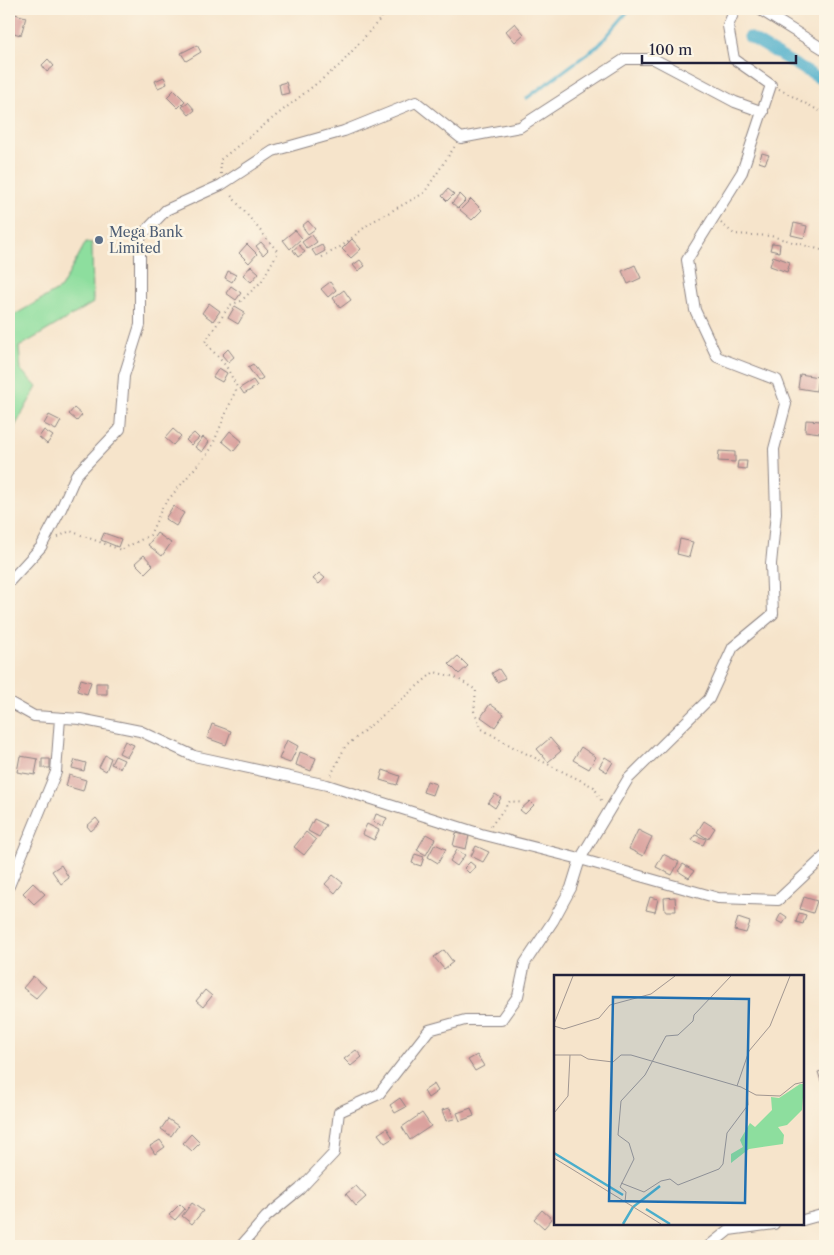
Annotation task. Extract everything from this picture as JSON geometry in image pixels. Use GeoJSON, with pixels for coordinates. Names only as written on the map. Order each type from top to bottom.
{"type":"FeatureCollection","features":[{"type":"Feature","properties":{"kind":"street"},"geometry":{"type":"LineString","coordinates":[[241,1246],[266,1217],[300,1189],[334,1153],[339,1112],[379,1094],[430,1030],[465,1020],[501,1020],[518,996],[525,963],[553,922],[571,888],[580,859],[607,810],[628,779],[709,699],[733,647],[773,614],[771,564],[776,513],[774,449],[786,404],[776,380],[717,357],[695,310],[686,260],[742,172],[771,85],[734,59],[728,26],[735,9]]}},
{"type":"Feature","properties":{"kind":"street"},"geometry":{"type":"LineString","coordinates":[[759,9],[825,50]]}},
{"type":"Feature","properties":{"kind":"street"},"geometry":{"type":"LineString","coordinates":[[9,582],[41,547],[76,475],[120,430],[124,376],[140,325],[140,237],[166,210],[222,185],[273,151],[344,131],[416,102],[461,138],[520,127],[625,59],[654,59],[735,102],[763,112]]}},
{"type":"Feature","properties":{"kind":"street"},"geometry":{"type":"LineString","coordinates":[[9,702],[34,716],[60,718],[140,731],[194,756],[327,785],[481,834],[580,859],[718,898],[778,900],[825,856]]}},
{"type":"Feature","properties":{"kind":"street"},"geometry":{"type":"LineString","coordinates":[[9,886],[56,772],[60,718]]}},
{"type":"Feature","properties":{"kind":"street"},"geometry":{"type":"LineString","coordinates":[[804,1220],[825,1214]]}},
{"type":"Feature","properties":{"kind":"street"},"geometry":{"type":"LineString","coordinates":[[709,1246],[729,1230],[766,1225]]}},
{"type":"Feature","properties":{"kind":"path"},"geometry":{"type":"LineString","coordinates":[[41,547],[70,531],[121,550],[150,535],[163,506],[211,450],[224,423],[236,387],[226,366],[205,342],[230,305],[241,301],[261,282],[278,252],[222,185],[220,160],[340,65],[382,17],[407,9]]}},
{"type":"Feature","properties":{"kind":"path"},"geometry":{"type":"LineString","coordinates":[[771,85],[825,114]]}},
{"type":"Feature","properties":{"kind":"path"},"geometry":{"type":"LineString","coordinates":[[322,257],[342,246],[370,223],[424,193],[461,138]]}},
{"type":"Feature","properties":{"kind":"path"},"geometry":{"type":"LineString","coordinates":[[713,217],[734,234],[771,236],[825,251]]}},
{"type":"Feature","properties":{"kind":"path"},"geometry":{"type":"LineString","coordinates":[[327,785],[345,747],[434,672],[455,677],[476,690],[474,712],[482,728],[515,748],[594,787],[607,810]]}},
{"type":"Feature","properties":{"kind":"path"},"geometry":{"type":"LineString","coordinates":[[481,834],[492,825],[510,801],[523,803]]}},
{"type":"Feature","properties":{"kind":"green space"},"geometry":{"type":"Polygon","coordinates":[[[86,242],[92,243],[93,303],[19,347],[21,370],[37,387],[9,437],[9,318],[61,288],[86,242]]]}},
{"type":"Feature","properties":{"kind":"building"},"geometry":{"type":"Polygon","coordinates":[[[11,13],[26,17],[21,35],[9,32],[11,13]]]}},
{"type":"Feature","properties":{"kind":"building"},"geometry":{"type":"Polygon","coordinates":[[[515,23],[524,34],[515,42],[506,31],[515,23]]]}},
{"type":"Feature","properties":{"kind":"building"},"geometry":{"type":"Polygon","coordinates":[[[197,45],[201,52],[186,61],[181,53],[197,45]]]}},
{"type":"Feature","properties":{"kind":"building"},"geometry":{"type":"Polygon","coordinates":[[[48,59],[54,66],[47,72],[42,65],[48,59]]]}},
{"type":"Feature","properties":{"kind":"building"},"geometry":{"type":"Polygon","coordinates":[[[164,77],[167,84],[158,88],[155,81],[164,77]]]}},
{"type":"Feature","properties":{"kind":"building"},"geometry":{"type":"Polygon","coordinates":[[[286,82],[289,93],[281,95],[279,84],[286,82]]]}},
{"type":"Feature","properties":{"kind":"building"},"geometry":{"type":"Polygon","coordinates":[[[174,90],[185,101],[178,108],[167,97],[174,90]]]}},
{"type":"Feature","properties":{"kind":"building"},"geometry":{"type":"Polygon","coordinates":[[[188,102],[195,110],[189,115],[182,107],[188,102]]]}},
{"type":"Feature","properties":{"kind":"building"},"geometry":{"type":"Polygon","coordinates":[[[762,153],[769,155],[765,164],[759,162],[762,153]]]}},
{"type":"Feature","properties":{"kind":"building"},"geometry":{"type":"Polygon","coordinates":[[[448,189],[454,194],[447,201],[442,196],[448,189]]]}},
{"type":"Feature","properties":{"kind":"building"},"geometry":{"type":"Polygon","coordinates":[[[460,194],[466,200],[458,208],[452,203],[460,194]]]}},
{"type":"Feature","properties":{"kind":"building"},"geometry":{"type":"Polygon","coordinates":[[[471,199],[482,210],[472,220],[460,210],[471,199]]]}},
{"type":"Feature","properties":{"kind":"building"},"geometry":{"type":"Polygon","coordinates":[[[308,221],[315,229],[308,234],[302,226],[308,221]]]}},
{"type":"Feature","properties":{"kind":"building"},"geometry":{"type":"Polygon","coordinates":[[[794,223],[807,226],[804,238],[791,235],[794,223]]]}},
{"type":"Feature","properties":{"kind":"building"},"geometry":{"type":"Polygon","coordinates":[[[295,230],[302,238],[290,249],[283,240],[295,230]]]}},
{"type":"Feature","properties":{"kind":"building"},"geometry":{"type":"Polygon","coordinates":[[[312,235],[317,242],[307,249],[302,242],[312,235]]]}},
{"type":"Feature","properties":{"kind":"building"},"geometry":{"type":"Polygon","coordinates":[[[352,239],[361,249],[351,258],[342,249],[352,239]]]}},
{"type":"Feature","properties":{"kind":"building"},"geometry":{"type":"Polygon","coordinates":[[[261,242],[268,250],[263,255],[256,246],[261,242]]]}},
{"type":"Feature","properties":{"kind":"building"},"geometry":{"type":"Polygon","coordinates":[[[772,243],[780,244],[779,252],[770,250],[772,243]]]}},
{"type":"Feature","properties":{"kind":"building"},"geometry":{"type":"Polygon","coordinates":[[[247,244],[257,254],[249,263],[239,253],[247,244]]]}},
{"type":"Feature","properties":{"kind":"building"},"geometry":{"type":"Polygon","coordinates":[[[299,245],[305,252],[298,257],[293,250],[299,245]]]}},
{"type":"Feature","properties":{"kind":"building"},"geometry":{"type":"Polygon","coordinates":[[[322,245],[325,251],[316,256],[312,250],[322,245]]]}},
{"type":"Feature","properties":{"kind":"building"},"geometry":{"type":"Polygon","coordinates":[[[773,256],[790,262],[787,272],[770,266],[773,256]]]}},
{"type":"Feature","properties":{"kind":"building"},"geometry":{"type":"Polygon","coordinates":[[[360,260],[365,266],[358,271],[353,265],[360,260]]]}},
{"type":"Feature","properties":{"kind":"building"},"geometry":{"type":"Polygon","coordinates":[[[635,265],[641,278],[628,284],[622,271],[635,265]]]}},
{"type":"Feature","properties":{"kind":"building"},"geometry":{"type":"Polygon","coordinates":[[[251,266],[259,273],[251,282],[243,275],[251,266]]]}},
{"type":"Feature","properties":{"kind":"building"},"geometry":{"type":"Polygon","coordinates":[[[228,271],[236,275],[232,282],[225,278],[228,271]]]}},
{"type":"Feature","properties":{"kind":"building"},"geometry":{"type":"Polygon","coordinates":[[[330,282],[336,290],[328,297],[321,289],[330,282]]]}},
{"type":"Feature","properties":{"kind":"building"},"geometry":{"type":"Polygon","coordinates":[[[231,286],[241,293],[236,300],[226,293],[231,286]]]}},
{"type":"Feature","properties":{"kind":"building"},"geometry":{"type":"Polygon","coordinates":[[[344,290],[351,300],[340,308],[333,298],[344,290]]]}},
{"type":"Feature","properties":{"kind":"building"},"geometry":{"type":"Polygon","coordinates":[[[209,303],[220,311],[213,321],[202,313],[209,303]]]}},
{"type":"Feature","properties":{"kind":"building"},"geometry":{"type":"Polygon","coordinates":[[[235,306],[245,312],[238,324],[228,318],[235,306]]]}},
{"type":"Feature","properties":{"kind":"building"},"geometry":{"type":"Polygon","coordinates":[[[228,349],[234,357],[228,362],[222,355],[228,349]]]}},
{"type":"Feature","properties":{"kind":"building"},"geometry":{"type":"Polygon","coordinates":[[[253,364],[263,378],[258,381],[248,367],[253,364]]]}},
{"type":"Feature","properties":{"kind":"building"},"geometry":{"type":"Polygon","coordinates":[[[219,368],[227,373],[222,382],[213,377],[219,368]]]}},
{"type":"Feature","properties":{"kind":"building"},"geometry":{"type":"Polygon","coordinates":[[[800,374],[818,377],[816,391],[798,388],[800,374]]]}},
{"type":"Feature","properties":{"kind":"building"},"geometry":{"type":"Polygon","coordinates":[[[253,380],[257,386],[244,394],[240,388],[253,380]]]}},
{"type":"Feature","properties":{"kind":"building"},"geometry":{"type":"Polygon","coordinates":[[[74,408],[82,415],[77,421],[69,414],[74,408]]]}},
{"type":"Feature","properties":{"kind":"building"},"geometry":{"type":"Polygon","coordinates":[[[49,415],[61,421],[56,430],[44,424],[49,415]]]}},
{"type":"Feature","properties":{"kind":"building"},"geometry":{"type":"Polygon","coordinates":[[[806,420],[822,421],[820,433],[805,431],[806,420]]]}},
{"type":"Feature","properties":{"kind":"building"},"geometry":{"type":"Polygon","coordinates":[[[173,429],[181,436],[173,445],[165,438],[173,429]]]}},
{"type":"Feature","properties":{"kind":"building"},"geometry":{"type":"Polygon","coordinates":[[[44,430],[53,436],[47,444],[39,437],[44,430]]]}},
{"type":"Feature","properties":{"kind":"building"},"geometry":{"type":"Polygon","coordinates":[[[230,431],[242,441],[234,451],[222,441],[230,431]]]}},
{"type":"Feature","properties":{"kind":"building"},"geometry":{"type":"Polygon","coordinates":[[[194,433],[199,438],[191,445],[186,440],[194,433]]]}},
{"type":"Feature","properties":{"kind":"building"},"geometry":{"type":"Polygon","coordinates":[[[203,437],[209,442],[202,452],[195,447],[203,437]]]}},
{"type":"Feature","properties":{"kind":"building"},"geometry":{"type":"Polygon","coordinates":[[[719,451],[735,452],[735,462],[718,461],[719,451]]]}},
{"type":"Feature","properties":{"kind":"building"},"geometry":{"type":"Polygon","coordinates":[[[738,461],[747,461],[746,469],[737,468],[738,461]]]}},
{"type":"Feature","properties":{"kind":"building"},"geometry":{"type":"Polygon","coordinates":[[[173,506],[184,513],[176,526],[165,519],[173,506]]]}},
{"type":"Feature","properties":{"kind":"building"},"geometry":{"type":"Polygon","coordinates":[[[104,533],[121,539],[118,547],[101,540],[104,533]]]}},
{"type":"Feature","properties":{"kind":"building"},"geometry":{"type":"Polygon","coordinates":[[[157,533],[171,543],[162,556],[148,545],[157,533]]]}},
{"type":"Feature","properties":{"kind":"building"},"geometry":{"type":"Polygon","coordinates":[[[680,539],[693,542],[689,557],[677,554],[680,539]]]}},
{"type":"Feature","properties":{"kind":"building"},"geometry":{"type":"Polygon","coordinates":[[[144,555],[153,565],[145,573],[135,563],[144,555]]]}},
{"type":"Feature","properties":{"kind":"building"},"geometry":{"type":"Polygon","coordinates":[[[319,573],[325,578],[319,584],[313,579],[319,573]]]}},
{"type":"Feature","properties":{"kind":"building"},"geometry":{"type":"Polygon","coordinates":[[[458,656],[468,666],[459,674],[449,664],[458,656]]]}},
{"type":"Feature","properties":{"kind":"building"},"geometry":{"type":"Polygon","coordinates":[[[499,669],[505,678],[497,682],[492,673],[499,669]]]}},
{"type":"Feature","properties":{"kind":"building"},"geometry":{"type":"Polygon","coordinates":[[[81,679],[91,682],[87,694],[77,691],[81,679]]]}},
{"type":"Feature","properties":{"kind":"building"},"geometry":{"type":"Polygon","coordinates":[[[96,683],[107,683],[107,694],[96,694],[96,683]]]}},
{"type":"Feature","properties":{"kind":"building"},"geometry":{"type":"Polygon","coordinates":[[[490,704],[504,714],[495,727],[481,717],[490,704]]]}},
{"type":"Feature","properties":{"kind":"building"},"geometry":{"type":"Polygon","coordinates":[[[212,724],[231,731],[226,745],[207,738],[212,724]]]}},
{"type":"Feature","properties":{"kind":"building"},"geometry":{"type":"Polygon","coordinates":[[[550,738],[561,751],[548,762],[537,749],[550,738]]]}},
{"type":"Feature","properties":{"kind":"building"},"geometry":{"type":"Polygon","coordinates":[[[287,740],[298,746],[290,763],[279,759],[287,740]]]}},
{"type":"Feature","properties":{"kind":"building"},"geometry":{"type":"Polygon","coordinates":[[[125,741],[134,745],[127,757],[119,753],[125,741]]]}},
{"type":"Feature","properties":{"kind":"building"},"geometry":{"type":"Polygon","coordinates":[[[581,747],[596,757],[589,769],[573,760],[581,747]]]}},
{"type":"Feature","properties":{"kind":"building"},"geometry":{"type":"Polygon","coordinates":[[[300,752],[316,758],[311,771],[296,765],[300,752]]]}},
{"type":"Feature","properties":{"kind":"building"},"geometry":{"type":"Polygon","coordinates":[[[105,755],[111,758],[106,771],[99,767],[105,755]]]}},
{"type":"Feature","properties":{"kind":"building"},"geometry":{"type":"Polygon","coordinates":[[[20,756],[38,759],[35,775],[17,772],[20,756]]]}},
{"type":"Feature","properties":{"kind":"building"},"geometry":{"type":"Polygon","coordinates":[[[115,756],[124,760],[120,768],[111,764],[115,756]]]}},
{"type":"Feature","properties":{"kind":"building"},"geometry":{"type":"Polygon","coordinates":[[[605,757],[613,762],[607,772],[599,767],[605,757]]]}},
{"type":"Feature","properties":{"kind":"building"},"geometry":{"type":"Polygon","coordinates":[[[42,759],[50,759],[50,768],[42,768],[42,759]]]}},
{"type":"Feature","properties":{"kind":"building"},"geometry":{"type":"Polygon","coordinates":[[[75,760],[86,763],[84,771],[72,768],[75,760]]]}},
{"type":"Feature","properties":{"kind":"building"},"geometry":{"type":"Polygon","coordinates":[[[383,770],[400,776],[397,785],[380,780],[383,770]]]}},
{"type":"Feature","properties":{"kind":"building"},"geometry":{"type":"Polygon","coordinates":[[[69,775],[86,780],[83,791],[66,786],[69,775]]]}},
{"type":"Feature","properties":{"kind":"building"},"geometry":{"type":"Polygon","coordinates":[[[427,781],[436,784],[432,795],[423,792],[427,781]]]}},
{"type":"Feature","properties":{"kind":"building"},"geometry":{"type":"Polygon","coordinates":[[[495,794],[501,798],[495,808],[488,803],[495,794]]]}},
{"type":"Feature","properties":{"kind":"building"},"geometry":{"type":"Polygon","coordinates":[[[530,801],[534,805],[525,814],[520,810],[530,801]]]}},
{"type":"Feature","properties":{"kind":"building"},"geometry":{"type":"Polygon","coordinates":[[[376,814],[387,818],[383,826],[373,822],[376,814]]]}},
{"type":"Feature","properties":{"kind":"building"},"geometry":{"type":"Polygon","coordinates":[[[96,818],[100,823],[91,831],[87,826],[96,818]]]}},
{"type":"Feature","properties":{"kind":"building"},"geometry":{"type":"Polygon","coordinates":[[[314,819],[326,825],[319,837],[308,831],[314,819]]]}},
{"type":"Feature","properties":{"kind":"building"},"geometry":{"type":"Polygon","coordinates":[[[704,821],[715,828],[708,839],[697,832],[704,821]]]}},
{"type":"Feature","properties":{"kind":"building"},"geometry":{"type":"Polygon","coordinates":[[[367,824],[379,830],[374,840],[362,834],[367,824]]]}},
{"type":"Feature","properties":{"kind":"building"},"geometry":{"type":"Polygon","coordinates":[[[638,830],[652,837],[643,856],[629,849],[638,830]]]}},
{"type":"Feature","properties":{"kind":"building"},"geometry":{"type":"Polygon","coordinates":[[[306,832],[316,840],[304,855],[294,847],[306,832]]]}},
{"type":"Feature","properties":{"kind":"building"},"geometry":{"type":"Polygon","coordinates":[[[456,833],[469,836],[466,849],[453,846],[456,833]]]}},
{"type":"Feature","properties":{"kind":"building"},"geometry":{"type":"Polygon","coordinates":[[[426,834],[435,839],[426,855],[417,850],[426,834]]]}},
{"type":"Feature","properties":{"kind":"building"},"geometry":{"type":"Polygon","coordinates":[[[695,835],[706,839],[703,845],[692,840],[695,835]]]}},
{"type":"Feature","properties":{"kind":"building"},"geometry":{"type":"Polygon","coordinates":[[[435,844],[446,849],[438,863],[428,857],[435,844]]]}},
{"type":"Feature","properties":{"kind":"building"},"geometry":{"type":"Polygon","coordinates":[[[476,846],[489,852],[483,862],[471,856],[476,846]]]}},
{"type":"Feature","properties":{"kind":"building"},"geometry":{"type":"Polygon","coordinates":[[[457,850],[465,855],[457,866],[450,861],[457,850]]]}},
{"type":"Feature","properties":{"kind":"building"},"geometry":{"type":"Polygon","coordinates":[[[415,854],[424,857],[421,866],[412,863],[415,854]]]}},
{"type":"Feature","properties":{"kind":"building"},"geometry":{"type":"Polygon","coordinates":[[[663,854],[679,862],[672,875],[656,867],[663,854]]]}},
{"type":"Feature","properties":{"kind":"building"},"geometry":{"type":"Polygon","coordinates":[[[470,862],[476,867],[469,873],[464,868],[470,862]]]}},
{"type":"Feature","properties":{"kind":"building"},"geometry":{"type":"Polygon","coordinates":[[[683,864],[694,871],[689,878],[678,871],[683,864]]]}},
{"type":"Feature","properties":{"kind":"building"},"geometry":{"type":"Polygon","coordinates":[[[61,865],[69,878],[61,884],[52,871],[61,865]]]}},
{"type":"Feature","properties":{"kind":"building"},"geometry":{"type":"Polygon","coordinates":[[[333,875],[343,883],[335,893],[325,884],[333,875]]]}},
{"type":"Feature","properties":{"kind":"building"},"geometry":{"type":"Polygon","coordinates":[[[33,883],[45,894],[34,904],[23,893],[33,883]]]}},
{"type":"Feature","properties":{"kind":"building"},"geometry":{"type":"Polygon","coordinates":[[[650,897],[658,899],[655,912],[646,910],[650,897]]]}},
{"type":"Feature","properties":{"kind":"building"},"geometry":{"type":"Polygon","coordinates":[[[675,897],[676,911],[665,911],[664,898],[675,897]]]}},
{"type":"Feature","properties":{"kind":"building"},"geometry":{"type":"Polygon","coordinates":[[[804,897],[817,901],[813,913],[800,909],[804,897]]]}},
{"type":"Feature","properties":{"kind":"building"},"geometry":{"type":"Polygon","coordinates":[[[781,913],[787,917],[783,924],[777,921],[781,913]]]}},
{"type":"Feature","properties":{"kind":"building"},"geometry":{"type":"Polygon","coordinates":[[[799,913],[806,915],[803,924],[796,922],[799,913]]]}},
{"type":"Feature","properties":{"kind":"building"},"geometry":{"type":"Polygon","coordinates":[[[738,918],[750,922],[746,933],[734,930],[738,918]]]}},
{"type":"Feature","properties":{"kind":"building"},"geometry":{"type":"Polygon","coordinates":[[[444,950],[453,962],[444,969],[434,957],[444,950]]]}},
{"type":"Feature","properties":{"kind":"building"},"geometry":{"type":"Polygon","coordinates":[[[33,976],[46,987],[36,998],[23,988],[33,976]]]}},
{"type":"Feature","properties":{"kind":"building"},"geometry":{"type":"Polygon","coordinates":[[[205,990],[212,996],[203,1007],[196,1001],[205,990]]]}},
{"type":"Feature","properties":{"kind":"building"},"geometry":{"type":"Polygon","coordinates":[[[356,1050],[362,1057],[351,1066],[344,1059],[356,1050]]]}},
{"type":"Feature","properties":{"kind":"building"},"geometry":{"type":"Polygon","coordinates":[[[477,1055],[484,1066],[475,1071],[468,1060],[477,1055]]]}},
{"type":"Feature","properties":{"kind":"building"},"geometry":{"type":"Polygon","coordinates":[[[825,1070],[825,1083],[822,1084],[818,1072],[825,1070]]]}},
{"type":"Feature","properties":{"kind":"building"},"geometry":{"type":"Polygon","coordinates":[[[434,1084],[438,1091],[428,1098],[424,1091],[434,1084]]]}},
{"type":"Feature","properties":{"kind":"building"},"geometry":{"type":"Polygon","coordinates":[[[400,1098],[406,1107],[395,1113],[390,1105],[400,1098]]]}},
{"type":"Feature","properties":{"kind":"building"},"geometry":{"type":"Polygon","coordinates":[[[450,1108],[454,1119],[446,1121],[442,1110],[450,1108]]]}},
{"type":"Feature","properties":{"kind":"building"},"geometry":{"type":"Polygon","coordinates":[[[471,1108],[474,1116],[460,1121],[457,1113],[471,1108]]]}},
{"type":"Feature","properties":{"kind":"building"},"geometry":{"type":"Polygon","coordinates":[[[422,1113],[431,1126],[410,1140],[402,1127],[422,1113]]]}},
{"type":"Feature","properties":{"kind":"building"},"geometry":{"type":"Polygon","coordinates":[[[168,1119],[178,1126],[171,1136],[161,1129],[168,1119]]]}},
{"type":"Feature","properties":{"kind":"building"},"geometry":{"type":"Polygon","coordinates":[[[387,1128],[393,1138],[385,1143],[378,1134],[387,1128]]]}},
{"type":"Feature","properties":{"kind":"building"},"geometry":{"type":"Polygon","coordinates":[[[191,1134],[200,1143],[192,1151],[183,1143],[191,1134]]]}},
{"type":"Feature","properties":{"kind":"building"},"geometry":{"type":"Polygon","coordinates":[[[160,1140],[165,1147],[155,1154],[150,1146],[160,1140]]]}},
{"type":"Feature","properties":{"kind":"building"},"geometry":{"type":"Polygon","coordinates":[[[356,1186],[366,1197],[356,1206],[346,1194],[356,1186]]]}},
{"type":"Feature","properties":{"kind":"building"},"geometry":{"type":"Polygon","coordinates":[[[192,1203],[203,1211],[192,1224],[182,1216],[192,1203]]]}},
{"type":"Feature","properties":{"kind":"building"},"geometry":{"type":"Polygon","coordinates":[[[180,1204],[185,1209],[175,1220],[169,1215],[180,1204]]]}},
{"type":"Feature","properties":{"kind":"building"},"geometry":{"type":"Polygon","coordinates":[[[542,1210],[552,1219],[544,1228],[534,1219],[542,1210]]]}},
{"type":"Feature","properties":{"kind":"waterway"},"geometry":{"type":"LineString","coordinates":[[527,98],[599,45],[630,9]]}},
{"type":"Feature","properties":{"kind":"waterway"},"geometry":{"type":"LineString","coordinates":[[749,37],[825,82]]}},
{"type":"Feature","properties":{"kind":"place","name":"Mega Bank Limited"},"geometry":{"type":"Point","coordinates":[99,240]}}]}
